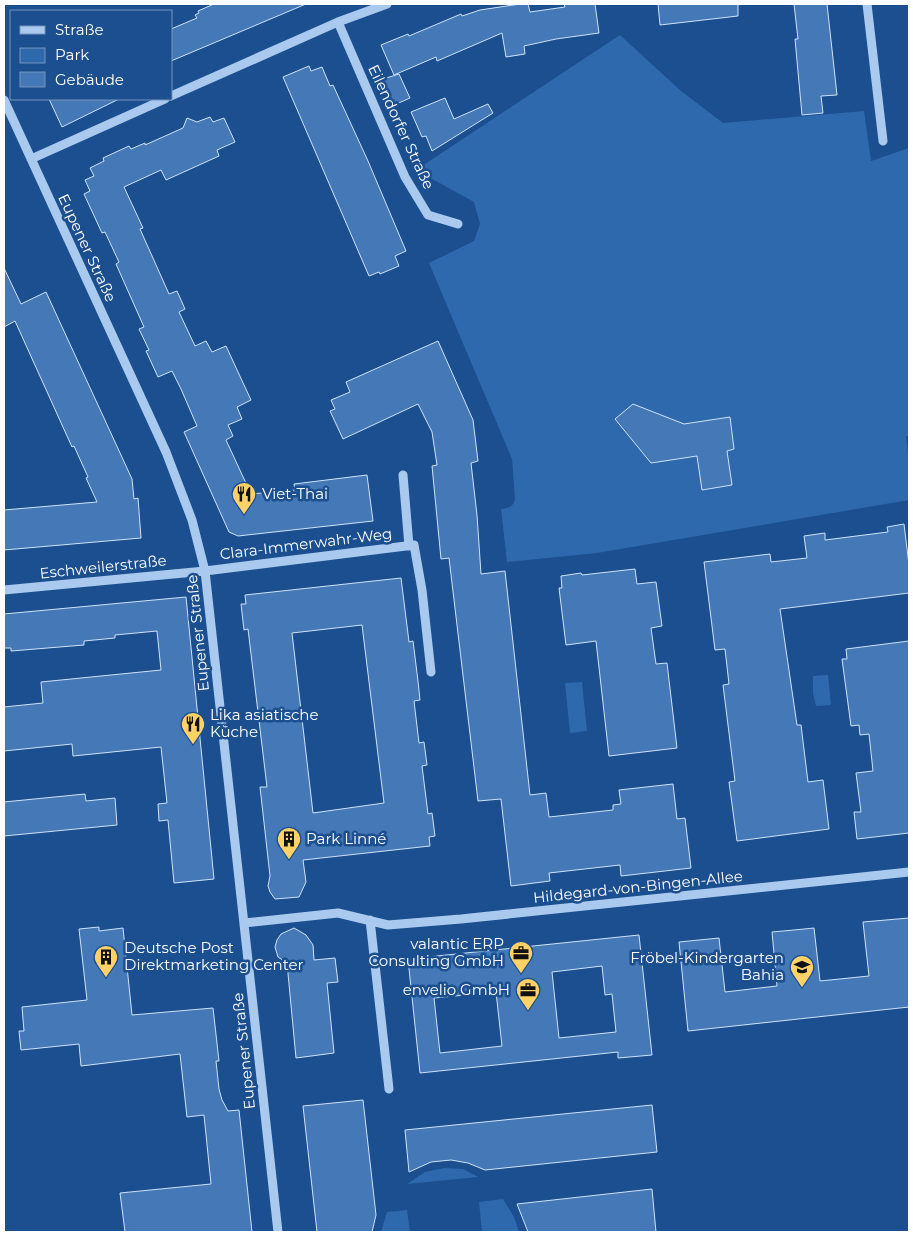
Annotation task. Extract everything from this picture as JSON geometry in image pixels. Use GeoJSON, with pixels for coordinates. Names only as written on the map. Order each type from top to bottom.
{"type":"FeatureCollection","features":[{"type":"Feature","properties":{"kind":"street"},"geometry":{"type":"LineString","coordinates":[[172,96],[338,22],[386,4]]}},
{"type":"Feature","properties":{"kind":"street"},"geometry":{"type":"LineString","coordinates":[[867,4],[882,141]]}},
{"type":"Feature","properties":{"kind":"street","name":"Eilendorfer Straße"},"geometry":{"type":"LineString","coordinates":[[338,22],[405,177],[428,215],[458,224]]}},
{"type":"Feature","properties":{"kind":"street","name":"Eupener Straße"},"geometry":{"type":"LineString","coordinates":[[4,100],[166,452],[192,520],[205,570],[278,1232]]}},
{"type":"Feature","properties":{"kind":"street"},"geometry":{"type":"LineString","coordinates":[[30,159],[163,100]]}},
{"type":"Feature","properties":{"kind":"street","name":"Clara-Immerwahr-Weg"},"geometry":{"type":"LineString","coordinates":[[403,475],[409,546]]}},
{"type":"Feature","properties":{"kind":"street","name":"Clara-Immerwahr-Weg"},"geometry":{"type":"LineString","coordinates":[[205,570],[414,545],[421,581],[431,672]]}},
{"type":"Feature","properties":{"kind":"street","name":"Eschweilerstraße"},"geometry":{"type":"LineString","coordinates":[[4,590],[205,570]]}},
{"type":"Feature","properties":{"kind":"street","name":"Hildegard-von-Bingen-Allee"},"geometry":{"type":"LineString","coordinates":[[244,923],[338,912],[388,925],[909,872]]}},
{"type":"Feature","properties":{"kind":"street"},"geometry":{"type":"LineString","coordinates":[[370,920],[389,1089]]}},
{"type":"Feature","properties":{"kind":"green space"},"geometry":{"type":"Polygon","coordinates":[[[620,35],[681,91],[723,123],[864,111],[871,161],[909,148],[909,436],[906,436],[909,461],[909,500],[597,553],[507,562],[501,509],[510,507],[515,499],[512,459],[429,263],[474,241],[480,224],[474,202],[416,170],[620,35]]]}},
{"type":"Feature","properties":{"kind":"green space"},"geometry":{"type":"Polygon","coordinates":[[[828,675],[831,705],[816,706],[813,693],[813,676],[828,675]]]}},
{"type":"Feature","properties":{"kind":"green space"},"geometry":{"type":"Polygon","coordinates":[[[582,682],[587,731],[570,733],[565,683],[582,682]]]}},
{"type":"Feature","properties":{"kind":"green space"},"geometry":{"type":"Polygon","coordinates":[[[444,1168],[463,1169],[478,1177],[407,1184],[425,1172],[444,1168]]]}},
{"type":"Feature","properties":{"kind":"green space"},"geometry":{"type":"Polygon","coordinates":[[[503,1199],[514,1217],[519,1232],[482,1232],[479,1202],[503,1199]]]}},
{"type":"Feature","properties":{"kind":"green space"},"geometry":{"type":"Polygon","coordinates":[[[407,1210],[410,1232],[381,1232],[387,1212],[407,1210]]]}},
{"type":"Feature","properties":{"kind":"building"},"geometry":{"type":"Polygon","coordinates":[[[214,4],[306,4],[172,61],[172,29],[197,18],[195,15],[199,13],[198,11],[214,4]]]}},
{"type":"Feature","properties":{"kind":"building"},"geometry":{"type":"Polygon","coordinates":[[[528,4],[530,12],[565,7],[564,4],[595,4],[599,33],[524,46],[525,54],[506,57],[502,33],[437,61],[436,57],[394,75],[381,45],[408,34],[409,36],[461,14],[462,16],[480,10],[528,4]]]}},
{"type":"Feature","properties":{"kind":"building"},"geometry":{"type":"Polygon","coordinates":[[[658,4],[738,4],[738,16],[660,25],[658,4]]]}},
{"type":"Feature","properties":{"kind":"building"},"geometry":{"type":"Polygon","coordinates":[[[794,4],[827,4],[837,95],[821,96],[823,113],[802,115],[795,39],[798,39],[794,4]]]}},
{"type":"Feature","properties":{"kind":"building"},"geometry":{"type":"Polygon","coordinates":[[[309,66],[311,71],[322,67],[330,86],[333,85],[406,251],[395,256],[399,266],[380,274],[379,272],[369,276],[283,77],[309,66]]]}},
{"type":"Feature","properties":{"kind":"building"},"geometry":{"type":"Polygon","coordinates":[[[399,74],[410,98],[392,106],[380,80],[399,74]]]}},
{"type":"Feature","properties":{"kind":"building"},"geometry":{"type":"Polygon","coordinates":[[[445,98],[454,119],[488,104],[493,113],[432,151],[426,136],[422,137],[411,112],[445,98]]]}},
{"type":"Feature","properties":{"kind":"building"},"geometry":{"type":"Polygon","coordinates":[[[49,100],[117,100],[62,127],[49,100]]]}},
{"type":"Feature","properties":{"kind":"building"},"geometry":{"type":"Polygon","coordinates":[[[210,117],[213,122],[224,118],[235,142],[217,150],[219,156],[166,180],[161,170],[124,187],[143,228],[140,229],[169,294],[177,291],[185,309],[179,312],[195,346],[206,341],[212,352],[226,346],[251,400],[237,407],[242,419],[228,425],[233,436],[226,440],[251,494],[295,490],[294,484],[367,475],[373,521],[238,536],[229,532],[184,432],[197,426],[181,389],[172,371],[158,377],[146,351],[149,350],[139,329],[144,327],[116,264],[119,262],[105,232],[102,233],[84,194],[90,191],[85,180],[94,176],[90,168],[104,161],[103,158],[129,146],[131,149],[145,143],[145,145],[183,128],[187,118],[197,122],[210,117]]]}},
{"type":"Feature","properties":{"kind":"building"},"geometry":{"type":"Polygon","coordinates":[[[4,268],[21,304],[46,292],[132,479],[134,499],[138,498],[141,538],[4,550],[4,510],[97,502],[74,446],[72,447],[15,321],[4,327],[4,268]]]}},
{"type":"Feature","properties":{"kind":"building"},"geometry":{"type":"Polygon","coordinates":[[[438,341],[473,420],[478,461],[471,463],[481,574],[505,571],[530,795],[546,793],[549,817],[613,810],[613,805],[621,804],[619,790],[673,784],[677,819],[685,818],[691,868],[621,876],[620,865],[549,873],[550,881],[511,886],[501,799],[478,801],[449,558],[441,559],[432,466],[437,465],[432,432],[418,404],[343,439],[330,411],[335,409],[331,400],[350,392],[346,382],[438,341]]]}},
{"type":"Feature","properties":{"kind":"building"},"geometry":{"type":"Polygon","coordinates":[[[633,404],[684,424],[730,417],[734,449],[727,451],[732,485],[702,490],[697,456],[651,463],[615,419],[633,404]]]}},
{"type":"Feature","properties":{"kind":"building"},"geometry":{"type":"Polygon","coordinates":[[[904,524],[909,565],[909,593],[780,609],[797,725],[801,725],[808,782],[823,780],[829,829],[737,841],[729,782],[735,781],[723,685],[729,684],[725,649],[715,650],[704,562],[770,554],[771,562],[807,558],[804,536],[825,533],[825,540],[888,532],[887,527],[904,524]]]}},
{"type":"Feature","properties":{"kind":"building"},"geometry":{"type":"Polygon","coordinates":[[[635,569],[637,584],[656,582],[662,626],[651,628],[656,664],[667,663],[677,748],[609,756],[596,641],[566,645],[559,588],[562,588],[561,576],[635,569]]]}},
{"type":"Feature","properties":{"kind":"building"},"geometry":{"type":"Polygon","coordinates":[[[401,578],[409,642],[413,641],[418,681],[420,700],[414,701],[419,743],[424,742],[427,765],[422,766],[428,814],[432,813],[435,836],[429,837],[430,846],[303,860],[306,882],[299,897],[275,899],[268,886],[270,876],[260,787],[267,787],[248,629],[244,630],[241,604],[246,604],[245,595],[401,578]],[[362,625],[292,633],[313,813],[384,803],[362,625]]]}},
{"type":"Feature","properties":{"kind":"building"},"geometry":{"type":"Polygon","coordinates":[[[186,597],[214,879],[174,883],[168,820],[159,821],[158,804],[167,803],[161,747],[73,756],[72,744],[4,751],[4,707],[43,703],[41,682],[161,670],[157,631],[115,635],[115,638],[84,641],[84,645],[11,651],[11,648],[4,648],[4,614],[186,597]]]}},
{"type":"Feature","properties":{"kind":"building"},"geometry":{"type":"Polygon","coordinates":[[[909,641],[909,833],[857,839],[854,812],[861,812],[856,773],[873,771],[869,734],[860,735],[859,725],[851,726],[842,659],[847,659],[846,649],[909,641]]]}},
{"type":"Feature","properties":{"kind":"building"},"geometry":{"type":"Polygon","coordinates":[[[85,794],[86,801],[115,798],[117,825],[4,836],[4,802],[85,794]]]}},
{"type":"Feature","properties":{"kind":"building"},"geometry":{"type":"Polygon","coordinates":[[[909,918],[909,1007],[688,1031],[679,942],[719,938],[725,992],[777,986],[772,932],[814,928],[820,981],[869,976],[863,922],[909,918]]]}},
{"type":"Feature","properties":{"kind":"building"},"geometry":{"type":"Polygon","coordinates":[[[99,927],[99,931],[123,928],[132,1015],[213,1008],[219,1061],[216,1061],[219,1089],[228,1111],[239,1110],[252,1232],[125,1232],[120,1193],[211,1184],[204,1115],[187,1117],[180,1054],[81,1066],[79,1044],[21,1050],[19,1031],[24,1031],[22,1007],[87,1000],[79,929],[99,927]]]}},
{"type":"Feature","properties":{"kind":"building"},"geometry":{"type":"Polygon","coordinates":[[[294,928],[306,935],[313,945],[314,960],[335,958],[338,982],[327,983],[334,1053],[296,1058],[287,963],[278,957],[275,947],[281,934],[294,928]]]}},
{"type":"Feature","properties":{"kind":"building"},"geometry":{"type":"Polygon","coordinates":[[[639,935],[652,1055],[618,1058],[618,1052],[420,1073],[408,959],[639,935]],[[602,966],[552,972],[559,1038],[616,1032],[612,994],[605,995],[602,966]],[[496,992],[434,998],[440,1053],[502,1046],[496,992]]]}},
{"type":"Feature","properties":{"kind":"building"},"geometry":{"type":"Polygon","coordinates":[[[363,1100],[376,1215],[372,1232],[317,1232],[303,1106],[363,1100]]]}},
{"type":"Feature","properties":{"kind":"building"},"geometry":{"type":"Polygon","coordinates":[[[652,1105],[657,1152],[485,1170],[468,1163],[451,1160],[431,1162],[409,1172],[405,1130],[652,1105]]]}},
{"type":"Feature","properties":{"kind":"building"},"geometry":{"type":"Polygon","coordinates":[[[652,1189],[656,1232],[528,1232],[517,1204],[652,1189]]]}},
{"type":"Feature","properties":{"kind":"place","name":"Viet-Thai"},"geometry":{"type":"Point","coordinates":[244,515]}},
{"type":"Feature","properties":{"kind":"place","name":"Lika asiatische Küche"},"geometry":{"type":"Point","coordinates":[193,745]}},
{"type":"Feature","properties":{"kind":"place","name":"Park Linné"},"geometry":{"type":"Point","coordinates":[289,860]}},
{"type":"Feature","properties":{"kind":"place","name":"valantic ERP Consulting GmbH"},"geometry":{"type":"Point","coordinates":[521,974]}},
{"type":"Feature","properties":{"kind":"place","name":"Deutsche Post Direktmarketing Center"},"geometry":{"type":"Point","coordinates":[106,978]}},
{"type":"Feature","properties":{"kind":"place","name":"Fröbel-Kindergarten Bahia"},"geometry":{"type":"Point","coordinates":[802,988]}},
{"type":"Feature","properties":{"kind":"place","name":"envelio GmbH"},"geometry":{"type":"Point","coordinates":[528,1011]}}]}
